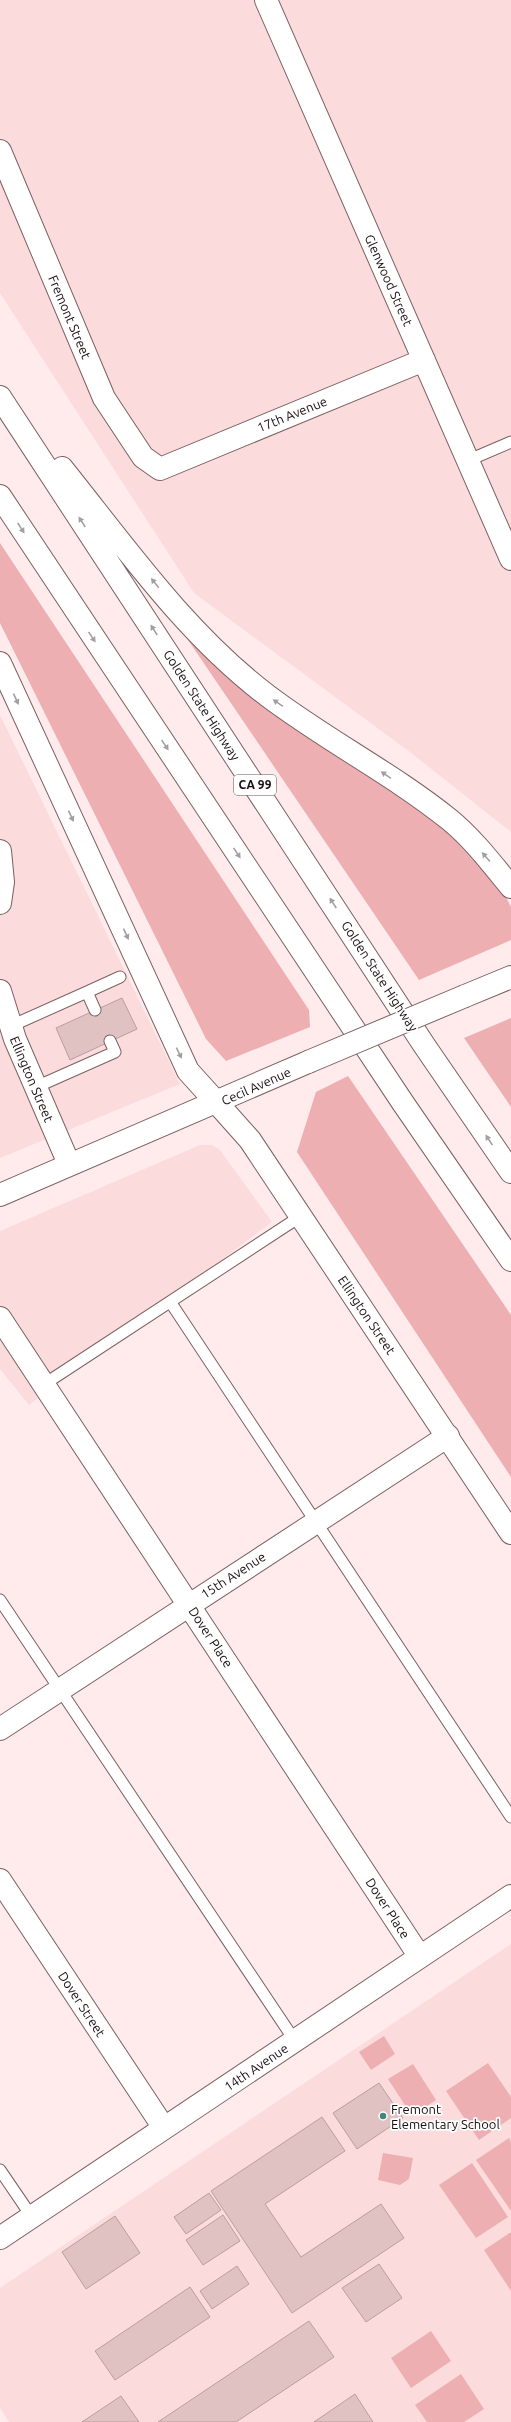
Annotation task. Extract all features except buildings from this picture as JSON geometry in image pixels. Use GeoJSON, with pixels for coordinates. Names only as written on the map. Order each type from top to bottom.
{"type":"FeatureCollection","features":[{"type":"Feature","properties":{"kind":"main road","name":"Glenwood Street"},"geometry":{"type":"LineString","coordinates":[[266,0],[469,460],[505,530],[511,559]]}},
{"type":"Feature","properties":{"kind":"main road","name":"Fremont Street"},"geometry":{"type":"LineString","coordinates":[[0,151],[104,398],[143,457],[160,469]]}},
{"type":"Feature","properties":{"kind":"main road","name":"17th Avenue"},"geometry":{"type":"LineString","coordinates":[[160,469],[424,360]]}},
{"type":"Feature","properties":{"kind":"main road"},"geometry":{"type":"LineString","coordinates":[[0,391],[186,621],[226,661],[268,696],[451,821],[511,887]]}},
{"type":"Feature","properties":{"kind":"main road","name":"Golden State Highway"},"geometry":{"type":"LineString","coordinates":[[0,397],[424,1045],[511,1172]]}},
{"type":"Feature","properties":{"kind":"main road"},"geometry":{"type":"LineString","coordinates":[[0,496],[403,1103],[511,1260]]}},
{"type":"Feature","properties":{"kind":"main road","name":"Ellington Street"},"geometry":{"type":"LineString","coordinates":[[0,663],[188,1071],[250,1140],[511,1533]]}},
{"type":"Feature","properties":{"kind":"main road"},"geometry":{"type":"LineString","coordinates":[[0,851],[3,882],[0,903]]}},
{"type":"Feature","properties":{"kind":"main road","name":"Cecil Avenue"},"geometry":{"type":"LineString","coordinates":[[0,1195],[69,1164],[217,1103],[308,1062],[511,977]]}},
{"type":"Feature","properties":{"kind":"main road","name":"Ellington Street"},"geometry":{"type":"LineString","coordinates":[[0,991],[11,1026],[69,1164]]}},
{"type":"Feature","properties":{"kind":"main road"},"geometry":{"type":"LineString","coordinates":[[482,1218],[511,1277]]}},
{"type":"Feature","properties":{"kind":"main road","name":"Dover Place"},"geometry":{"type":"LineString","coordinates":[[0,1318],[420,1957]]}},
{"type":"Feature","properties":{"kind":"main road","name":"15th Avenue"},"geometry":{"type":"LineString","coordinates":[[0,1729],[314,1522],[448,1436]]}},
{"type":"Feature","properties":{"kind":"main road","name":"Dover Street"},"geometry":{"type":"LineString","coordinates":[[0,1880],[164,2128]]}},
{"type":"Feature","properties":{"kind":"main road","name":"14th Avenue"},"geometry":{"type":"LineString","coordinates":[[0,2238],[511,1896]]}},
{"type":"Feature","properties":{"kind":"lane"},"geometry":{"type":"LineString","coordinates":[[469,460],[511,442]]}},
{"type":"Feature","properties":{"kind":"lane"},"geometry":{"type":"LineString","coordinates":[[11,1026],[120,977]]}},
{"type":"Feature","properties":{"kind":"lane"},"geometry":{"type":"LineString","coordinates":[[87,992],[95,1010]]}},
{"type":"Feature","properties":{"kind":"lane"},"geometry":{"type":"LineString","coordinates":[[36,1088],[115,1052],[110,1041]]}},
{"type":"Feature","properties":{"kind":"lane"},"geometry":{"type":"LineString","coordinates":[[43,1385],[171,1303],[301,1216]]}},
{"type":"Feature","properties":{"kind":"lane"},"geometry":{"type":"LineString","coordinates":[[171,1303],[314,1522],[511,1817]]}},
{"type":"Feature","properties":{"kind":"lane"},"geometry":{"type":"LineString","coordinates":[[0,1600],[296,2041]]}},
{"type":"Feature","properties":{"kind":"lane"},"geometry":{"type":"LineString","coordinates":[[0,2170],[32,2217]]}},
{"type":"Feature","properties":{"kind":"shaded area"},"geometry":{"type":"Polygon","coordinates":[[[0,0],[511,0],[511,832],[410,752],[194,593],[0,293],[0,0]]]}},
{"type":"Feature","properties":{"kind":"shaded area"},"geometry":{"type":"Polygon","coordinates":[[[0,543],[309,1010],[310,1027],[226,1061],[206,1039],[0,623],[0,543]]]}},
{"type":"Feature","properties":{"kind":"shaded area"},"geometry":{"type":"Polygon","coordinates":[[[186,637],[287,717],[445,829],[506,897],[511,907],[511,940],[419,980],[186,637]]]}},
{"type":"Feature","properties":{"kind":"shaded area"},"geometry":{"type":"Polygon","coordinates":[[[0,715],[180,1084],[0,1158],[0,715]]]}},
{"type":"Feature","properties":{"kind":"shaded area"},"geometry":{"type":"Polygon","coordinates":[[[511,1018],[511,1107],[464,1038],[511,1018]]]}},
{"type":"Feature","properties":{"kind":"shaded area"},"geometry":{"type":"Polygon","coordinates":[[[348,1076],[511,1315],[511,1477],[297,1152],[316,1092],[348,1076]]]}},
{"type":"Feature","properties":{"kind":"shaded area"},"geometry":{"type":"Polygon","coordinates":[[[200,1145],[212,1145],[220,1150],[272,1222],[29,1405],[0,1369],[0,1231],[200,1145]]]}},
{"type":"Feature","properties":{"kind":"shaded area","name":"Fremont Elementary School"},"geometry":{"type":"Polygon","coordinates":[[[511,1944],[511,2422],[9,2422],[0,2408],[0,2288],[511,1944]]]}},
{"type":"Feature","properties":{"kind":"shaded area"},"geometry":{"type":"Polygon","coordinates":[[[384,2036],[395,2054],[371,2070],[359,2052],[384,2036]]]}},
{"type":"Feature","properties":{"kind":"shaded area"},"geometry":{"type":"Polygon","coordinates":[[[488,2063],[511,2097],[511,2118],[479,2140],[446,2091],[488,2063]]]}},
{"type":"Feature","properties":{"kind":"shaded area"},"geometry":{"type":"Polygon","coordinates":[[[413,2064],[436,2100],[412,2116],[388,2079],[413,2064]]]}},
{"type":"Feature","properties":{"kind":"shaded area"},"geometry":{"type":"Polygon","coordinates":[[[509,2138],[511,2142],[511,2211],[476,2160],[509,2138]]]}},
{"type":"Feature","properties":{"kind":"shaded area"},"geometry":{"type":"Polygon","coordinates":[[[383,2153],[413,2158],[409,2179],[400,2185],[378,2180],[383,2153]]]}},
{"type":"Feature","properties":{"kind":"shaded area"},"geometry":{"type":"Polygon","coordinates":[[[472,2163],[508,2217],[476,2238],[439,2185],[472,2163]]]}},
{"type":"Feature","properties":{"kind":"shaded area"},"geometry":{"type":"Polygon","coordinates":[[[511,2232],[511,2291],[484,2250],[511,2232]]]}},
{"type":"Feature","properties":{"kind":"shaded area"},"geometry":{"type":"Polygon","coordinates":[[[431,2331],[451,2361],[411,2388],[391,2358],[431,2331]]]}},
{"type":"Feature","properties":{"kind":"shaded area"},"geometry":{"type":"Polygon","coordinates":[[[461,2374],[484,2409],[464,2422],[427,2422],[415,2405],[461,2374]]]}},
{"type":"Feature","properties":{"kind":"place","name":"Fremont Elementary School"},"geometry":{"type":"Point","coordinates":[383,2116]}}]}
